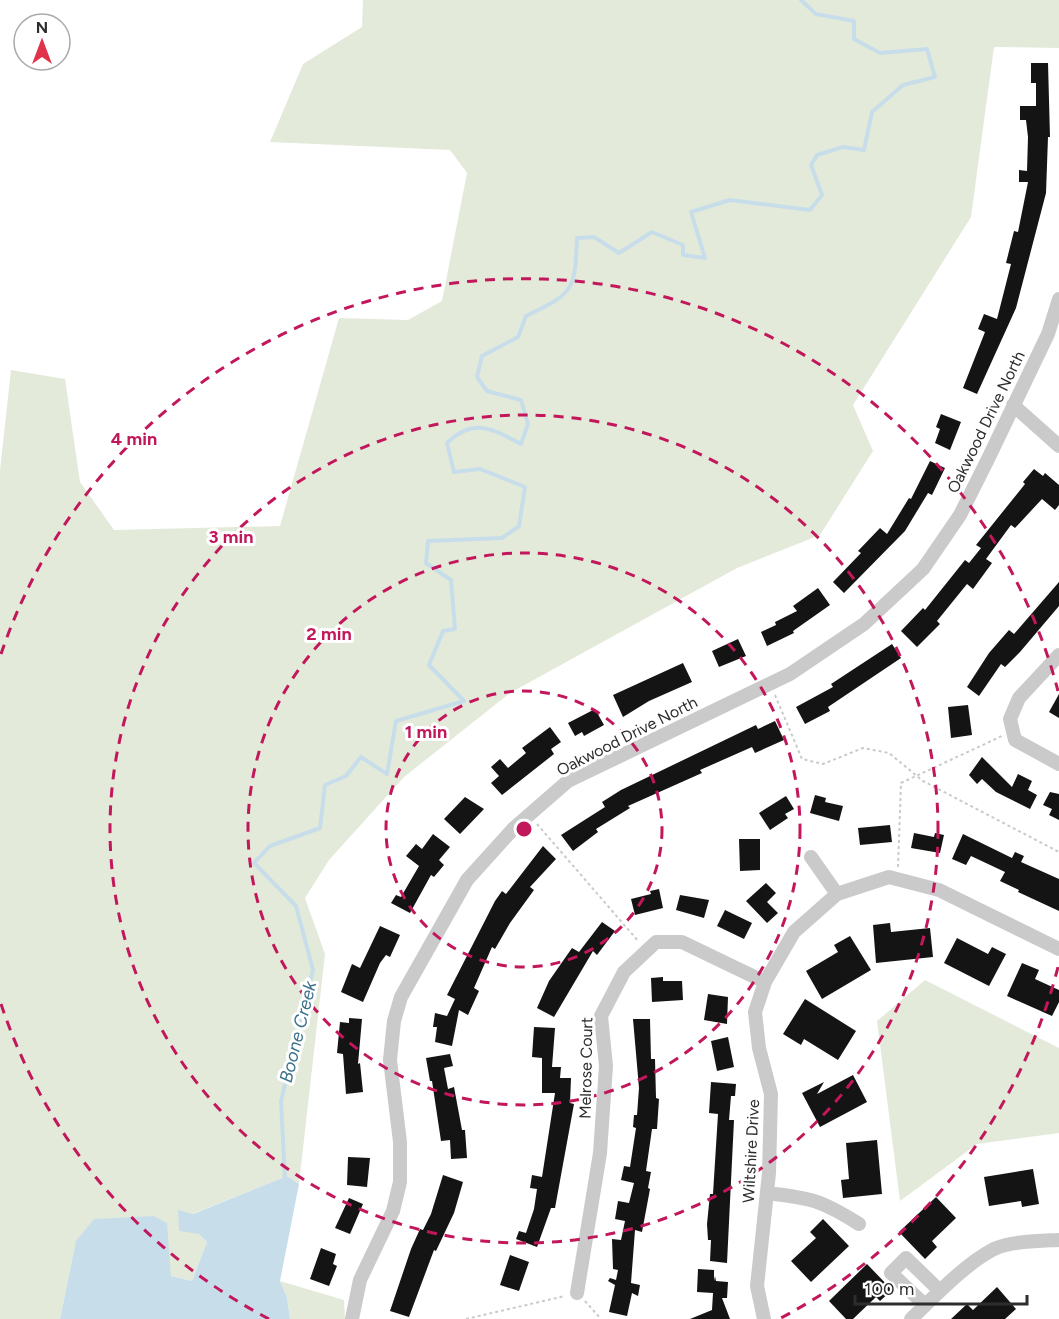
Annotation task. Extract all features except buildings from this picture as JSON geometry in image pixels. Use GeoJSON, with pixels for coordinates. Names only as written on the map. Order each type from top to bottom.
{"type":"FeatureCollection","features":[{"type":"Feature","properties":{"kind":"street","name":"Oakwood Drive North"},"geometry":{"type":"LineString","coordinates":[[352,1319],[360,1280],[393,1211],[400,1182],[400,1142],[390,1060],[393,1027],[401,997],[466,880],[530,815],[568,782],[790,675],[864,624],[923,569],[960,515],[1048,334],[1059,299]]}},
{"type":"Feature","properties":{"kind":"street"},"geometry":{"type":"LineString","coordinates":[[1013,405],[1059,446]]}},
{"type":"Feature","properties":{"kind":"street"},"geometry":{"type":"LineString","coordinates":[[1059,655],[1019,698],[1010,719],[1015,740],[1059,764]]}},
{"type":"Feature","properties":{"kind":"street"},"geometry":{"type":"LineString","coordinates":[[811,857],[837,894]]}},
{"type":"Feature","properties":{"kind":"street","name":"Wiltshire Drive"},"geometry":{"type":"LineString","coordinates":[[764,1319],[757,1286],[766,1193],[771,1094],[759,1048],[755,1012],[765,982],[794,932],[837,894],[889,877],[939,890],[1059,949]]}},
{"type":"Feature","properties":{"kind":"street","name":"Melrose Court"},"geometry":{"type":"LineString","coordinates":[[577,1293],[600,1153],[606,1066],[601,1016],[624,972],[656,942],[682,942],[765,982]]}},
{"type":"Feature","properties":{"kind":"street"},"geometry":{"type":"LineString","coordinates":[[766,1193],[810,1198],[859,1224]]}},
{"type":"Feature","properties":{"kind":"street"},"geometry":{"type":"LineString","coordinates":[[911,1319],[939,1290],[994,1249],[1032,1241],[1059,1240]]}},
{"type":"Feature","properties":{"kind":"street"},"geometry":{"type":"LineString","coordinates":[[925,1305],[891,1273],[906,1258],[939,1290]]}},
{"type":"Feature","properties":{"kind":"path"},"geometry":{"type":"LineString","coordinates":[[770,684],[802,759],[823,764],[862,748],[889,753],[916,775],[1059,852]]}},
{"type":"Feature","properties":{"kind":"path"},"geometry":{"type":"LineString","coordinates":[[898,880],[901,783],[1013,731]]}},
{"type":"Feature","properties":{"kind":"path"},"geometry":{"type":"LineString","coordinates":[[530,815],[647,951]]}},
{"type":"Feature","properties":{"kind":"path"},"geometry":{"type":"LineString","coordinates":[[465,1319],[577,1293],[601,1319]]}},
{"type":"Feature","properties":{"kind":"green space"},"geometry":{"type":"Polygon","coordinates":[[[363,0],[1059,0],[1059,48],[994,47],[971,217],[853,405],[873,451],[820,535],[737,568],[510,693],[404,777],[329,860],[305,898],[325,954],[299,1184],[287,1176],[192,1214],[199,1234],[207,1242],[192,1281],[171,1276],[76,1242],[60,1319],[0,1319],[0,470],[11,370],[65,379],[80,482],[114,530],[280,526],[339,318],[408,320],[442,301],[467,173],[450,150],[270,142],[303,64],[362,27],[363,0]]]}},
{"type":"Feature","properties":{"kind":"green space"},"geometry":{"type":"Polygon","coordinates":[[[925,980],[1059,1048],[1059,1133],[977,1144],[900,1201],[877,1021],[925,980]]]}},
{"type":"Feature","properties":{"kind":"green space"},"geometry":{"type":"Polygon","coordinates":[[[280,1281],[344,1300],[345,1319],[290,1319],[287,1297],[280,1281]]]}},
{"type":"Feature","properties":{"kind":"water"},"geometry":{"type":"Polygon","coordinates":[[[287,1176],[299,1184],[280,1281],[287,1297],[290,1319],[60,1319],[76,1241],[94,1219],[154,1216],[167,1223],[171,1276],[192,1281],[207,1242],[199,1234],[179,1231],[178,1210],[193,1214],[287,1176]]]}},
{"type":"Feature","properties":{"kind":"waterway","name":"Boone Creek"},"geometry":{"type":"LineString","coordinates":[[285,1180],[281,1101],[313,970],[296,906],[254,863],[270,846],[320,828],[325,785],[346,776],[361,757],[387,774],[396,721],[464,701],[429,665],[443,631],[455,629],[451,580],[426,563],[428,541],[502,538],[519,526],[525,487],[480,469],[454,472],[447,443],[466,430],[483,428],[521,444],[528,424],[521,400],[487,391],[477,377],[482,356],[518,337],[526,316],[554,302],[569,288],[575,269],[577,238],[594,237],[619,253],[652,232],[683,245],[683,255],[705,258],[691,212],[730,200],[810,210],[822,195],[811,165],[817,155],[843,147],[864,150],[872,112],[903,85],[935,77],[927,49],[880,53],[854,39],[854,21],[816,14],[801,0]]}}]}
